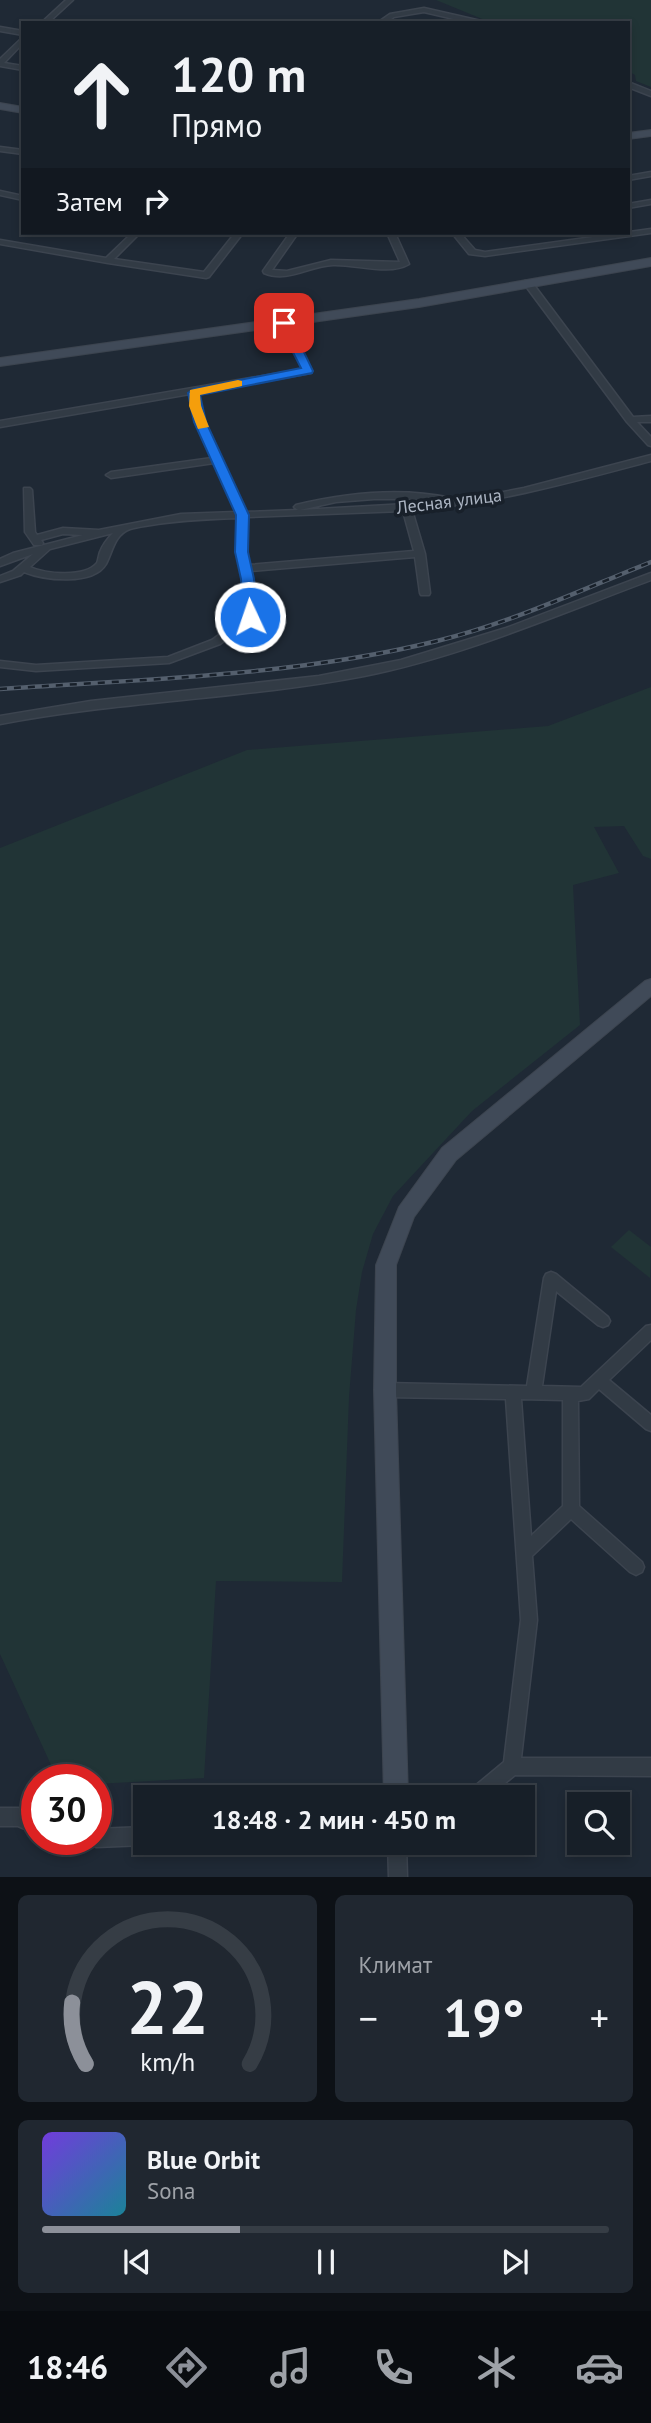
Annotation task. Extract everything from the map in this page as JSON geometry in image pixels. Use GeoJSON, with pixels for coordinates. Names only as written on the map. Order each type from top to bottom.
{"type":"FeatureCollection","features":[{"type":"Feature","properties":{"kind":"street"},"geometry":{"type":"LineString","coordinates":[[46,21],[70,0]]}},
{"type":"Feature","properties":{"kind":"street"},"geometry":{"type":"LineString","coordinates":[[383,21],[392,15],[424,10],[472,21]]}},
{"type":"Feature","properties":{"kind":"street"},"geometry":{"type":"LineString","coordinates":[[0,29],[21,33]]}},
{"type":"Feature","properties":{"kind":"street"},"geometry":{"type":"LineString","coordinates":[[0,64],[21,42]]}},
{"type":"Feature","properties":{"kind":"street"},"geometry":{"type":"LineString","coordinates":[[0,64],[21,68]]}},
{"type":"Feature","properties":{"kind":"street"},"geometry":{"type":"LineString","coordinates":[[630,85],[647,92]]}},
{"type":"Feature","properties":{"kind":"street"},"geometry":{"type":"LineString","coordinates":[[0,106],[21,110]]}},
{"type":"Feature","properties":{"kind":"street"},"geometry":{"type":"LineString","coordinates":[[630,136],[651,133]]}},
{"type":"Feature","properties":{"kind":"street"},"geometry":{"type":"LineString","coordinates":[[0,149],[21,152]]}},
{"type":"Feature","properties":{"kind":"street"},"geometry":{"type":"LineString","coordinates":[[630,178],[651,174]]}},
{"type":"Feature","properties":{"kind":"street"},"geometry":{"type":"LineString","coordinates":[[0,193],[21,198]]}},
{"type":"Feature","properties":{"kind":"street"},"geometry":{"type":"LineString","coordinates":[[630,206],[651,202]]}},
{"type":"Feature","properties":{"kind":"street"},"geometry":{"type":"LineString","coordinates":[[630,234],[651,231]]}},
{"type":"Feature","properties":{"kind":"street"},"geometry":{"type":"LineString","coordinates":[[108,261],[134,235]]}},
{"type":"Feature","properties":{"kind":"street"},"geometry":{"type":"LineString","coordinates":[[0,242],[206,275],[237,235]]}},
{"type":"Feature","properties":{"kind":"street"},"geometry":{"type":"LineString","coordinates":[[293,235],[267,271],[270,274],[283,275],[321,264],[405,264],[392,235]]}},
{"type":"Feature","properties":{"kind":"street"},"geometry":{"type":"LineString","coordinates":[[458,235],[472,252],[485,254],[622,235]]}},
{"type":"Feature","properties":{"kind":"street"},"geometry":{"type":"LineString","coordinates":[[0,362],[284,323],[651,262]]}},
{"type":"Feature","properties":{"kind":"street"},"geometry":{"type":"LineString","coordinates":[[528,283],[630,420],[651,443]]}},
{"type":"Feature","properties":{"kind":"street"},"geometry":{"type":"LineString","coordinates":[[0,424],[194,393],[308,371],[284,323]]}},
{"type":"Feature","properties":{"kind":"street"},"geometry":{"type":"LineString","coordinates":[[0,664],[36,668],[169,660],[216,642],[250,617],[242,552],[243,515],[197,414],[194,393]]}},
{"type":"Feature","properties":{"kind":"street"},"geometry":{"type":"LineString","coordinates":[[0,431],[37,418]]}},
{"type":"Feature","properties":{"kind":"street"},"geometry":{"type":"LineString","coordinates":[[630,420],[651,419]]}},
{"type":"Feature","properties":{"kind":"street","name":"Лесная улица"},"geometry":{"type":"LineString","coordinates":[[0,563],[8,558],[104,532],[181,517],[407,508],[462,503],[525,491],[651,458]]}},
{"type":"Feature","properties":{"kind":"street"},"geometry":{"type":"LineString","coordinates":[[111,475],[218,460]]}},
{"type":"Feature","properties":{"kind":"street"},"geometry":{"type":"LineString","coordinates":[[0,579],[24,568],[45,547],[30,532],[27,490]]}},
{"type":"Feature","properties":{"kind":"street"},"geometry":{"type":"LineString","coordinates":[[272,514],[306,505],[379,495],[425,496],[462,503]]}},
{"type":"Feature","properties":{"kind":"street"},"geometry":{"type":"LineString","coordinates":[[407,508],[420,554],[425,593]]}},
{"type":"Feature","properties":{"kind":"street"},"geometry":{"type":"LineString","coordinates":[[35,539],[63,531],[104,532],[114,521],[149,523]]}},
{"type":"Feature","properties":{"kind":"street"},"geometry":{"type":"LineString","coordinates":[[24,568],[46,577],[84,573],[98,567],[104,560],[105,550],[111,540],[125,527]]}},
{"type":"Feature","properties":{"kind":"street"},"geometry":{"type":"LineString","coordinates":[[245,569],[420,554]]}},
{"type":"Feature","properties":{"kind":"street"},"geometry":{"type":"LineString","coordinates":[[0,720],[39,712],[324,678],[406,663],[483,639],[651,576]]}},
{"type":"Feature","properties":{"kind":"street"},"geometry":{"type":"LineString","coordinates":[[396,1785],[385,1390],[386,1265],[406,1213],[449,1154],[651,986]]}},
{"type":"Feature","properties":{"kind":"street"},"geometry":{"type":"LineString","coordinates":[[533,1394],[551,1278],[603,1321]]}},
{"type":"Feature","properties":{"kind":"street"},"geometry":{"type":"LineString","coordinates":[[385,1390],[584,1394],[648,1338]]}},
{"type":"Feature","properties":{"kind":"street"},"geometry":{"type":"LineString","coordinates":[[598,1380],[651,1424]]}},
{"type":"Feature","properties":{"kind":"street"},"geometry":{"type":"LineString","coordinates":[[512,1766],[529,1620],[513,1393]]}},
{"type":"Feature","properties":{"kind":"street"},"geometry":{"type":"LineString","coordinates":[[525,1552],[571,1509],[570,1394]]}},
{"type":"Feature","properties":{"kind":"street"},"geometry":{"type":"LineString","coordinates":[[571,1509],[636,1567]]}},
{"type":"Feature","properties":{"kind":"street"},"geometry":{"type":"LineString","coordinates":[[489,1785],[512,1766],[651,1768]]}},
{"type":"Feature","properties":{"kind":"street"},"geometry":{"type":"LineString","coordinates":[[0,1817],[21,1818]]}},
{"type":"Feature","properties":{"kind":"street"},"geometry":{"type":"LineString","coordinates":[[112,1837],[133,1836]]}},
{"type":"Feature","properties":{"kind":"street"},"geometry":{"type":"LineString","coordinates":[[397,1855],[398,1877]]}},
{"type":"Feature","properties":{"kind":"shaded area"},"geometry":{"type":"Polygon","coordinates":[[[436,0],[651,0],[651,87],[636,81],[635,75],[630,72],[630,21],[487,21],[436,0]]]}},
{"type":"Feature","properties":{"kind":"shaded area"},"geometry":{"type":"Polygon","coordinates":[[[651,687],[651,859],[643,856],[624,826],[594,827],[619,873],[573,885],[580,1025],[472,1111],[393,1196],[373,1234],[362,1272],[356,1310],[349,1397],[342,1582],[216,1581],[204,1778],[112,1783],[112,1764],[51,1764],[0,1654],[0,848],[247,750],[548,726],[651,687]]]}},
{"type":"Feature","properties":{"kind":"shaded area"},"geometry":{"type":"Polygon","coordinates":[[[629,1230],[651,1247],[650,1278],[611,1247],[629,1230]]]}},
{"type":"Feature","properties":{"kind":"railway"},"geometry":{"type":"LineString","coordinates":[[0,689],[275,669],[383,653],[492,625],[651,562]]}},
{"type":"Feature","properties":{"kind":"slow traffic"},"geometry":{"type":"LineString","coordinates":[[203,427],[195,406],[194,393],[238,384]]}},
{"type":"Feature","properties":{"kind":"route"},"geometry":{"type":"LineString","coordinates":[[250,617],[248,579],[242,552],[243,515],[200,422],[194,393],[308,371],[284,323]]}}]}
